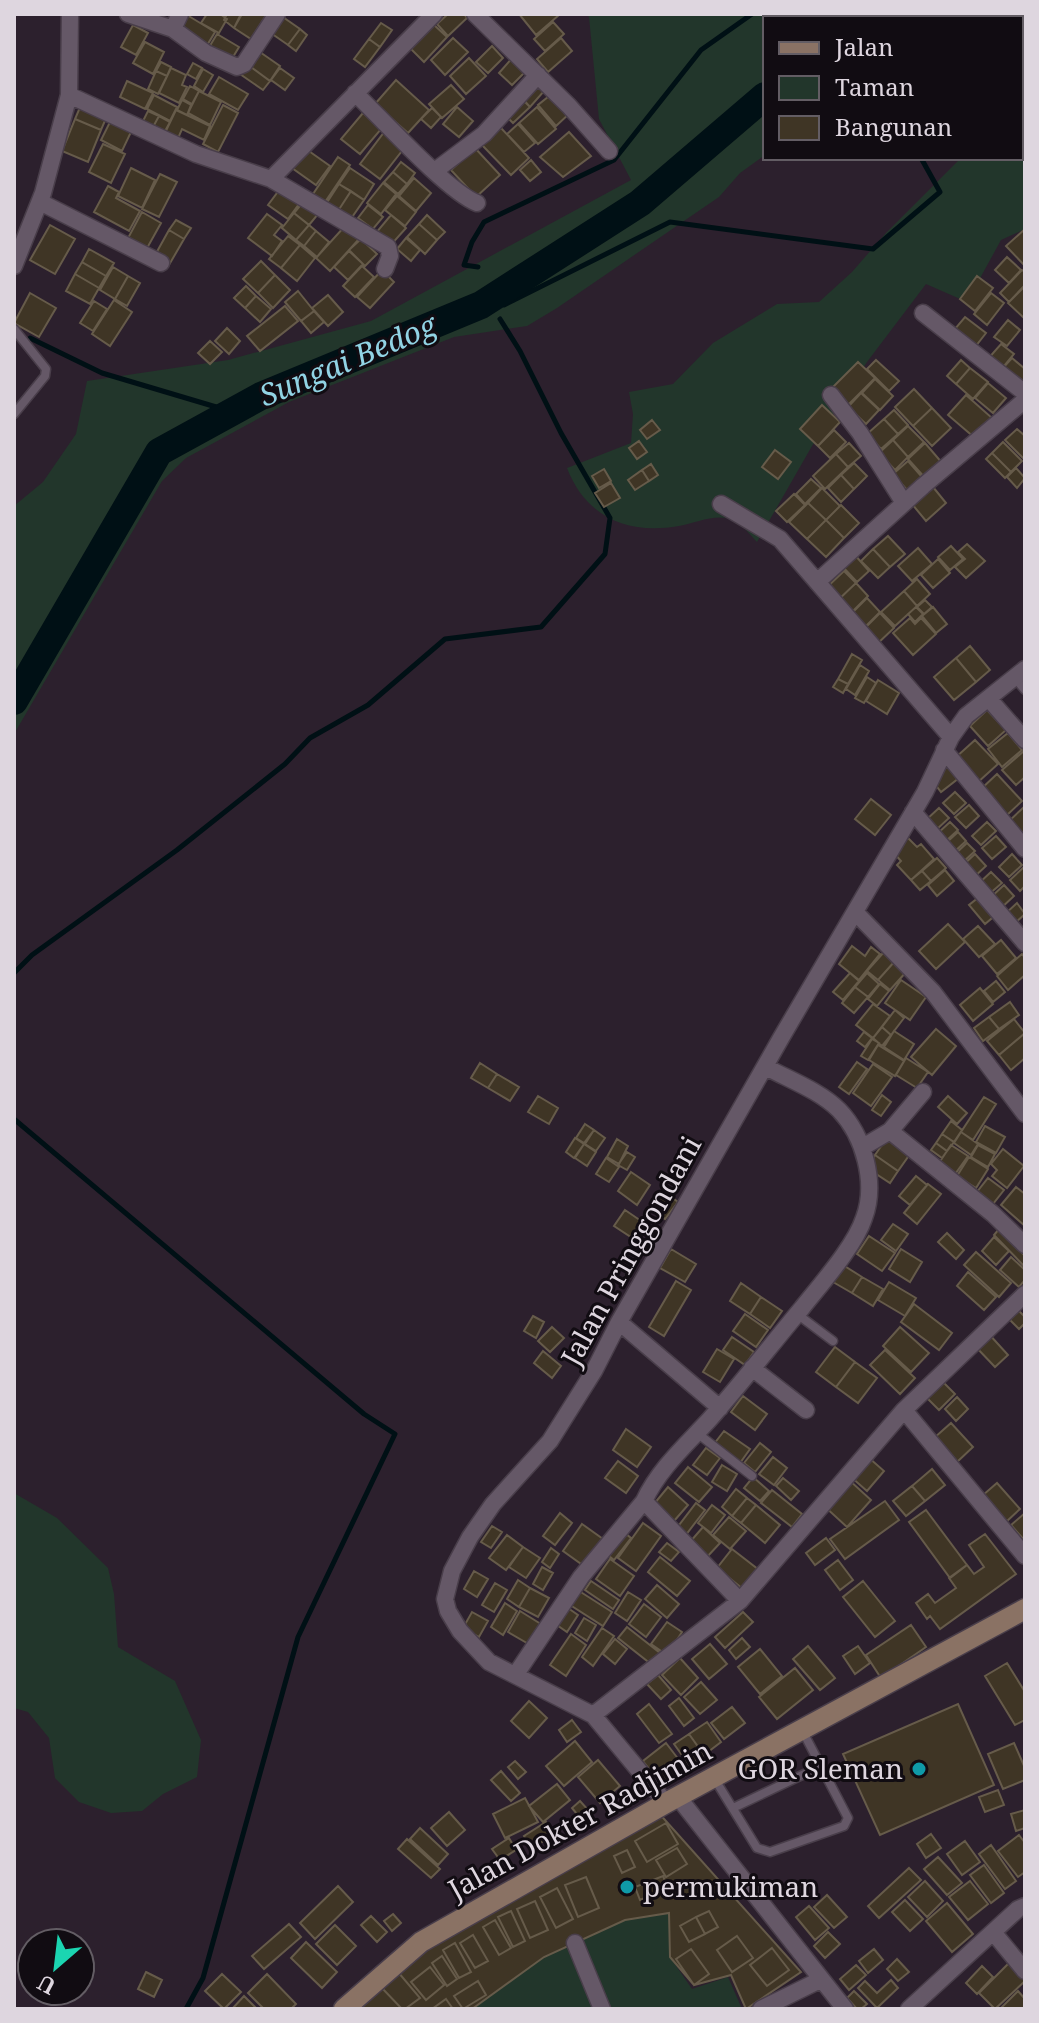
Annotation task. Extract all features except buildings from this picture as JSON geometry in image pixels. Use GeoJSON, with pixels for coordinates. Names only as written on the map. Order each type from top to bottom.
{"type":"FeatureCollection","features":[{"type":"Feature","properties":{"kind":"main road","name":"Jalan Dokter Radjimin"},"geometry":{"type":"LineString","coordinates":[[344,2009],[421,1942],[672,1800],[1025,1609]]}},
{"type":"Feature","properties":{"kind":"street"},"geometry":{"type":"LineString","coordinates":[[14,266],[40,202],[69,95],[70,14]]}},
{"type":"Feature","properties":{"kind":"street"},"geometry":{"type":"LineString","coordinates":[[128,14],[177,21],[206,53],[237,67],[244,64],[277,14]]}},
{"type":"Feature","properties":{"kind":"street"},"geometry":{"type":"LineString","coordinates":[[271,179],[434,14]]}},
{"type":"Feature","properties":{"kind":"street"},"geometry":{"type":"LineString","coordinates":[[475,14],[609,151]]}},
{"type":"Feature","properties":{"kind":"street"},"geometry":{"type":"LineString","coordinates":[[436,170],[484,134],[538,75]]}},
{"type":"Feature","properties":{"kind":"street"},"geometry":{"type":"LineString","coordinates":[[355,93],[469,200],[477,203]]}},
{"type":"Feature","properties":{"kind":"street"},"geometry":{"type":"LineString","coordinates":[[69,95],[182,148],[271,179],[388,247],[390,256],[385,269]]}},
{"type":"Feature","properties":{"kind":"street"},"geometry":{"type":"LineString","coordinates":[[40,202],[161,263]]}},
{"type":"Feature","properties":{"kind":"street"},"geometry":{"type":"LineString","coordinates":[[923,313],[1025,393]]}},
{"type":"Feature","properties":{"kind":"street"},"geometry":{"type":"LineString","coordinates":[[831,395],[860,433],[904,503]]}},
{"type":"Feature","properties":{"kind":"street"},"geometry":{"type":"LineString","coordinates":[[817,582],[1025,400]]}},
{"type":"Feature","properties":{"kind":"street"},"geometry":{"type":"LineString","coordinates":[[721,504],[780,539],[948,744],[1025,849]]}},
{"type":"Feature","properties":{"kind":"street","name":"Jalan Pringgondani"},"geometry":{"type":"LineString","coordinates":[[845,2009],[672,1800],[593,1715],[489,1662],[453,1622],[445,1599],[452,1571],[493,1504],[550,1441],[594,1371],[805,995],[856,913],[948,744],[966,716],[1021,679]]}},
{"type":"Feature","properties":{"kind":"street"},"geometry":{"type":"LineString","coordinates":[[989,699],[1025,740]]}},
{"type":"Feature","properties":{"kind":"street"},"geometry":{"type":"LineString","coordinates":[[913,812],[1025,943]]}},
{"type":"Feature","properties":{"kind":"street"},"geometry":{"type":"LineString","coordinates":[[856,913],[933,992],[1025,1114]]}},
{"type":"Feature","properties":{"kind":"street"},"geometry":{"type":"LineString","coordinates":[[516,1674],[581,1577],[644,1501],[654,1479],[720,1408],[797,1314],[864,1221],[868,1187],[863,1147],[848,1121],[836,1107],[820,1096],[766,1067]]}},
{"type":"Feature","properties":{"kind":"street"},"geometry":{"type":"LineString","coordinates":[[863,1147],[890,1131],[923,1092]]}},
{"type":"Feature","properties":{"kind":"street"},"geometry":{"type":"LineString","coordinates":[[890,1131],[993,1214],[1025,1245]]}},
{"type":"Feature","properties":{"kind":"street"},"geometry":{"type":"LineString","coordinates":[[593,1715],[740,1601],[904,1410],[1025,1294]]}},
{"type":"Feature","properties":{"kind":"street"},"geometry":{"type":"LineString","coordinates":[[619,1322],[720,1408]]}},
{"type":"Feature","properties":{"kind":"street"},"geometry":{"type":"LineString","coordinates":[[752,1368],[806,1410]]}},
{"type":"Feature","properties":{"kind":"street"},"geometry":{"type":"LineString","coordinates":[[904,1410],[1025,1556]]}},
{"type":"Feature","properties":{"kind":"street"},"geometry":{"type":"LineString","coordinates":[[644,1501],[740,1601]]}},
{"type":"Feature","properties":{"kind":"street"},"geometry":{"type":"LineString","coordinates":[[909,2009],[1025,1906]]}},
{"type":"Feature","properties":{"kind":"street"},"geometry":{"type":"LineString","coordinates":[[993,1932],[1025,1971]]}},
{"type":"Feature","properties":{"kind":"street"},"geometry":{"type":"LineString","coordinates":[[575,1943],[602,2009]]}},
{"type":"Feature","properties":{"kind":"street"},"geometry":{"type":"LineString","coordinates":[[761,2009],[820,1980]]}},
{"type":"Feature","properties":{"kind":"lane"},"geometry":{"type":"LineString","coordinates":[[14,329],[46,369],[45,376],[14,414]]}},
{"type":"Feature","properties":{"kind":"lane"},"geometry":{"type":"LineString","coordinates":[[797,1314],[833,1341]]}},
{"type":"Feature","properties":{"kind":"lane"},"geometry":{"type":"LineString","coordinates":[[697,1433],[752,1476]]}},
{"type":"Feature","properties":{"kind":"lane"},"geometry":{"type":"LineString","coordinates":[[714,1777],[757,1848],[770,1852],[844,1826],[848,1818],[802,1729]]}},
{"type":"Feature","properties":{"kind":"lane"},"geometry":{"type":"LineString","coordinates":[[733,1808],[821,1766]]}},
{"type":"Feature","properties":{"kind":"green space"},"geometry":{"type":"Polygon","coordinates":[[[586,14],[992,14],[763,16],[763,156],[740,173],[719,197],[527,326],[454,337],[289,402],[186,458],[162,481],[14,734],[14,506],[43,482],[76,434],[87,381],[228,360],[371,321],[631,180],[599,119],[589,17],[586,14]]]}},
{"type":"Feature","properties":{"kind":"green space"},"geometry":{"type":"Polygon","coordinates":[[[1023,136],[1025,229],[1001,240],[967,302],[926,284],[867,362],[812,446],[757,542],[740,524],[727,518],[642,528],[611,519],[585,499],[567,468],[631,443],[633,414],[629,392],[673,384],[713,343],[777,304],[819,302],[852,272],[959,160],[1023,160],[1023,136]]]}},
{"type":"Feature","properties":{"kind":"green space"},"geometry":{"type":"Polygon","coordinates":[[[14,1493],[57,1518],[108,1568],[114,1594],[118,1647],[175,1681],[201,1740],[197,1777],[163,1794],[142,1811],[111,1813],[79,1802],[55,1778],[49,1738],[28,1712],[14,1708],[14,1493]]]}},
{"type":"Feature","properties":{"kind":"green space"},"geometry":{"type":"Polygon","coordinates":[[[669,1913],[670,1957],[692,1989],[728,1977],[742,2009],[472,2009],[544,1957],[625,1920],[669,1913]]]}},
{"type":"Feature","properties":{"kind":"waterway"},"geometry":{"type":"LineString","coordinates":[[478,267],[464,265],[472,242],[484,222],[614,160],[701,50],[752,14]]}},
{"type":"Feature","properties":{"kind":"waterway","name":"Sungai Bedog"},"geometry":{"type":"LineString","coordinates":[[14,701],[159,452],[261,396],[481,305],[640,203],[763,98]]}},
{"type":"Feature","properties":{"kind":"waterway"},"geometry":{"type":"LineString","coordinates":[[504,305],[670,222],[873,249],[940,192],[922,160]]}},
{"type":"Feature","properties":{"kind":"waterway"},"geometry":{"type":"LineString","coordinates":[[14,973],[32,955],[177,850],[285,764],[310,738],[368,705],[445,639],[541,627],[605,554],[610,518],[500,319]]}},
{"type":"Feature","properties":{"kind":"waterway"},"geometry":{"type":"LineString","coordinates":[[30,338],[102,373],[233,412]]}},
{"type":"Feature","properties":{"kind":"waterway"},"geometry":{"type":"LineString","coordinates":[[14,1119],[364,1414],[395,1434],[298,1637],[203,1978],[186,2009]]}},
{"type":"Feature","properties":{"kind":"place","name":"GOR Sleman"},"geometry":{"type":"Point","coordinates":[919,1769]}},
{"type":"Feature","properties":{"kind":"place","name":"permukiman"},"geometry":{"type":"Point","coordinates":[627,1887]}}]}
